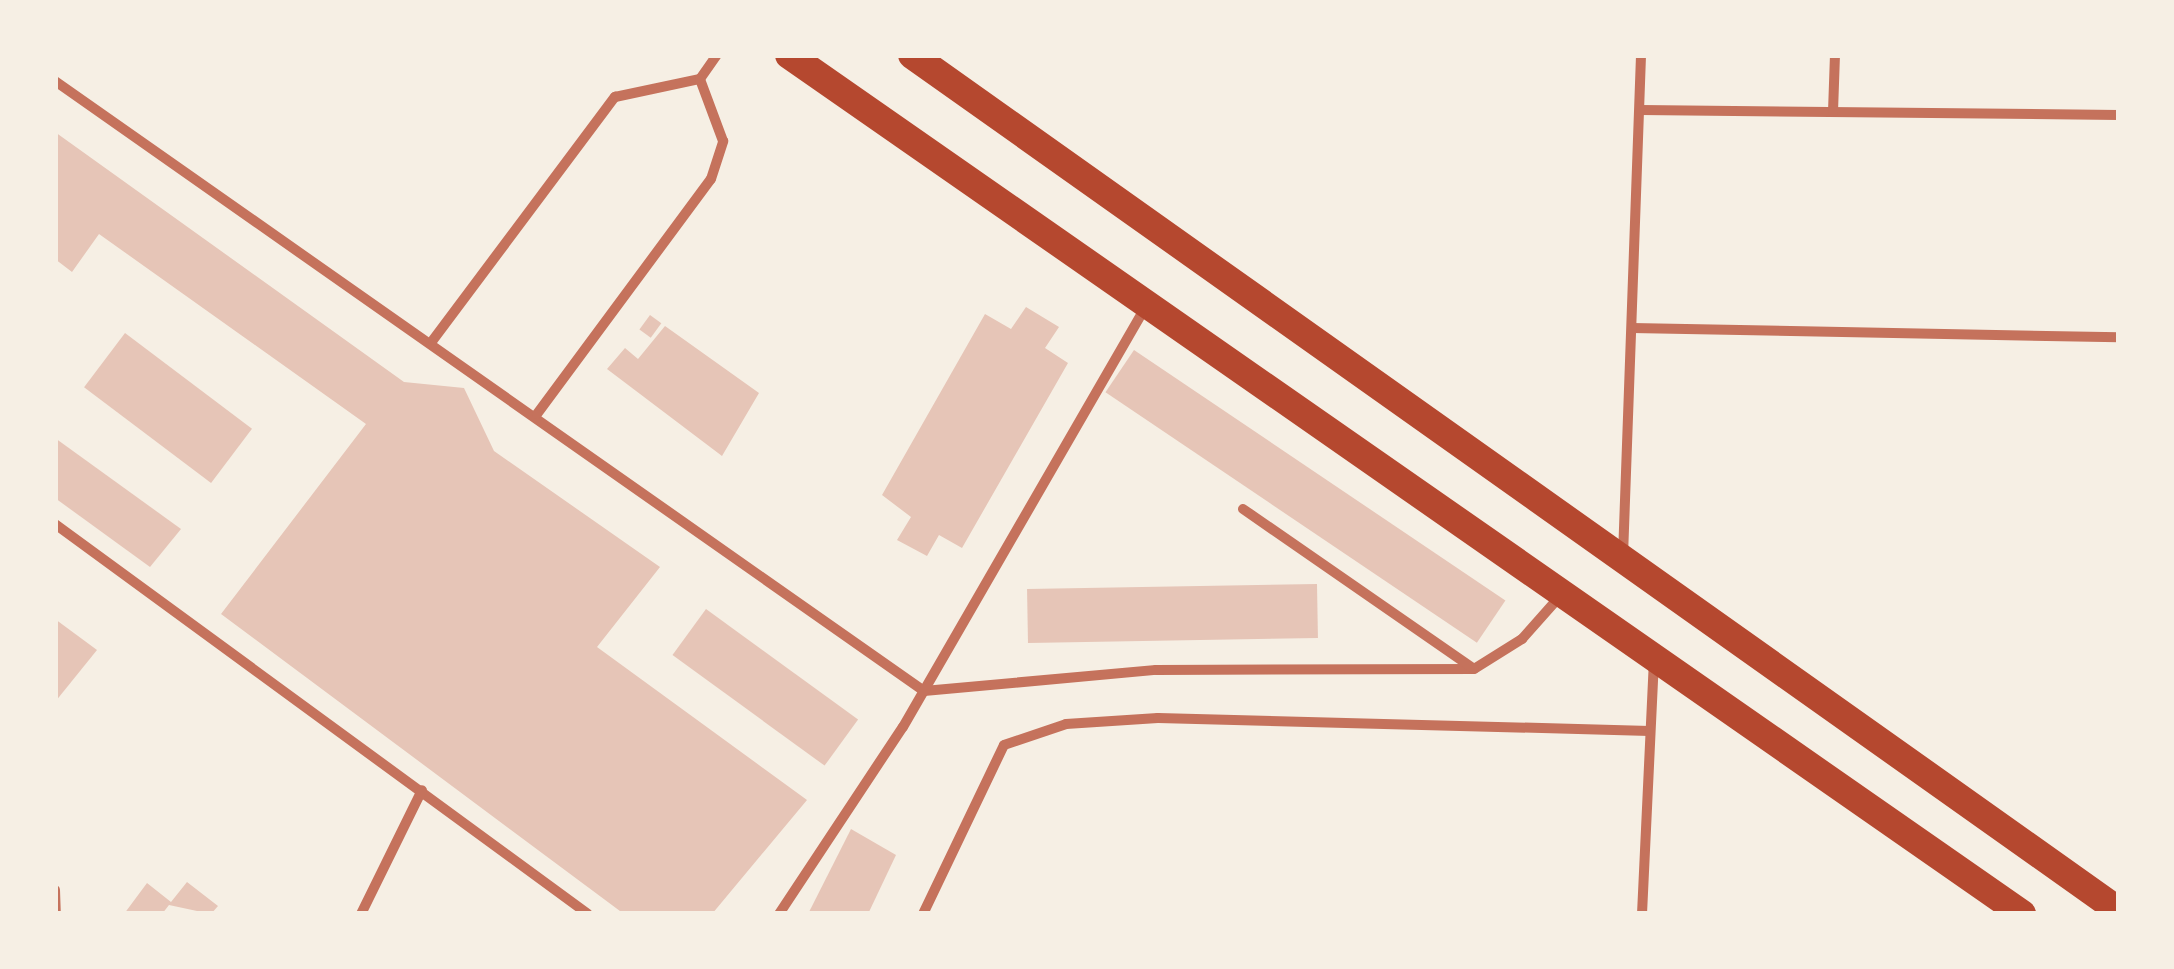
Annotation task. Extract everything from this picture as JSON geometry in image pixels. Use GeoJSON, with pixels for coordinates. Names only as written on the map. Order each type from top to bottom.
{"type":"FeatureCollection","features":[{"type":"Feature","properties":{"kind":"highway"},"geometry":{"type":"LineString","coordinates":[[788,55],[2022,914]]}},
{"type":"Feature","properties":{"kind":"highway"},"geometry":{"type":"LineString","coordinates":[[912,55],[2119,911]]}},
{"type":"Feature","properties":{"kind":"street"},"geometry":{"type":"LineString","coordinates":[[433,340],[615,97],[700,79],[717,55]]}},
{"type":"Feature","properties":{"kind":"street"},"geometry":{"type":"LineString","coordinates":[[1623,562],[1642,55]]}},
{"type":"Feature","properties":{"kind":"street"},"geometry":{"type":"LineString","coordinates":[[1833,112],[1835,55]]}},
{"type":"Feature","properties":{"kind":"street"},"geometry":{"type":"LineString","coordinates":[[537,414],[711,179],[723,142],[700,79]]}},
{"type":"Feature","properties":{"kind":"street"},"geometry":{"type":"LineString","coordinates":[[55,81],[433,340],[924,692],[1156,670],[1474,669],[1522,639],[1561,594]]}},
{"type":"Feature","properties":{"kind":"street"},"geometry":{"type":"LineString","coordinates":[[1641,110],[2119,115]]}},
{"type":"Feature","properties":{"kind":"street"},"geometry":{"type":"LineString","coordinates":[[780,914],[924,692],[1146,306]]}},
{"type":"Feature","properties":{"kind":"street"},"geometry":{"type":"LineString","coordinates":[[1632,328],[2119,337]]}},
{"type":"Feature","properties":{"kind":"street"},"geometry":{"type":"LineString","coordinates":[[1243,509],[1474,669]]}},
{"type":"Feature","properties":{"kind":"street"},"geometry":{"type":"LineString","coordinates":[[55,524],[588,914]]}},
{"type":"Feature","properties":{"kind":"street"},"geometry":{"type":"LineString","coordinates":[[1642,914],[1655,656]]}},
{"type":"Feature","properties":{"kind":"street"},"geometry":{"type":"LineString","coordinates":[[923,914],[1004,745],[1066,724],[1158,718],[1650,731]]}},
{"type":"Feature","properties":{"kind":"street"},"geometry":{"type":"LineString","coordinates":[[361,914],[422,790]]}},
{"type":"Feature","properties":{"kind":"street"},"geometry":{"type":"LineString","coordinates":[[55,890],[56,914]]}},
{"type":"Feature","properties":{"kind":"building"},"geometry":{"type":"Polygon","coordinates":[[[55,132],[404,382],[464,388],[494,451],[660,567],[597,647],[807,800],[712,914],[624,914],[221,614],[366,424],[99,234],[72,272],[55,259],[55,132]]]}},
{"type":"Feature","properties":{"kind":"building"},"geometry":{"type":"Polygon","coordinates":[[[1026,307],[1059,327],[1045,348],[1068,363],[962,548],[939,535],[927,556],[897,540],[911,517],[882,495],[985,314],[1011,329],[1026,307]]]}},
{"type":"Feature","properties":{"kind":"building"},"geometry":{"type":"Polygon","coordinates":[[[650,315],[661,323],[651,338],[639,330],[650,315]]]}},
{"type":"Feature","properties":{"kind":"building"},"geometry":{"type":"Polygon","coordinates":[[[665,326],[759,393],[722,456],[607,369],[625,348],[638,359],[665,326]]]}},
{"type":"Feature","properties":{"kind":"building"},"geometry":{"type":"Polygon","coordinates":[[[125,333],[252,429],[211,483],[84,387],[125,333]]]}},
{"type":"Feature","properties":{"kind":"building"},"geometry":{"type":"Polygon","coordinates":[[[1134,350],[1505,601],[1477,643],[1105,392],[1134,350]]]}},
{"type":"Feature","properties":{"kind":"building"},"geometry":{"type":"Polygon","coordinates":[[[55,438],[181,529],[150,567],[55,498],[55,438]]]}},
{"type":"Feature","properties":{"kind":"building"},"geometry":{"type":"Polygon","coordinates":[[[1317,584],[1318,638],[1028,643],[1027,589],[1317,584]]]}},
{"type":"Feature","properties":{"kind":"building"},"geometry":{"type":"Polygon","coordinates":[[[706,609],[858,720],[825,766],[672,655],[706,609]]]}},
{"type":"Feature","properties":{"kind":"building"},"geometry":{"type":"Polygon","coordinates":[[[55,619],[97,650],[55,702],[55,619]]]}},
{"type":"Feature","properties":{"kind":"building"},"geometry":{"type":"Polygon","coordinates":[[[851,829],[896,855],[868,914],[808,914],[851,829]]]}},
{"type":"Feature","properties":{"kind":"building"},"geometry":{"type":"Polygon","coordinates":[[[187,882],[218,906],[211,914],[169,905],[162,914],[124,914],[147,883],[171,902],[187,882]]]}}]}
